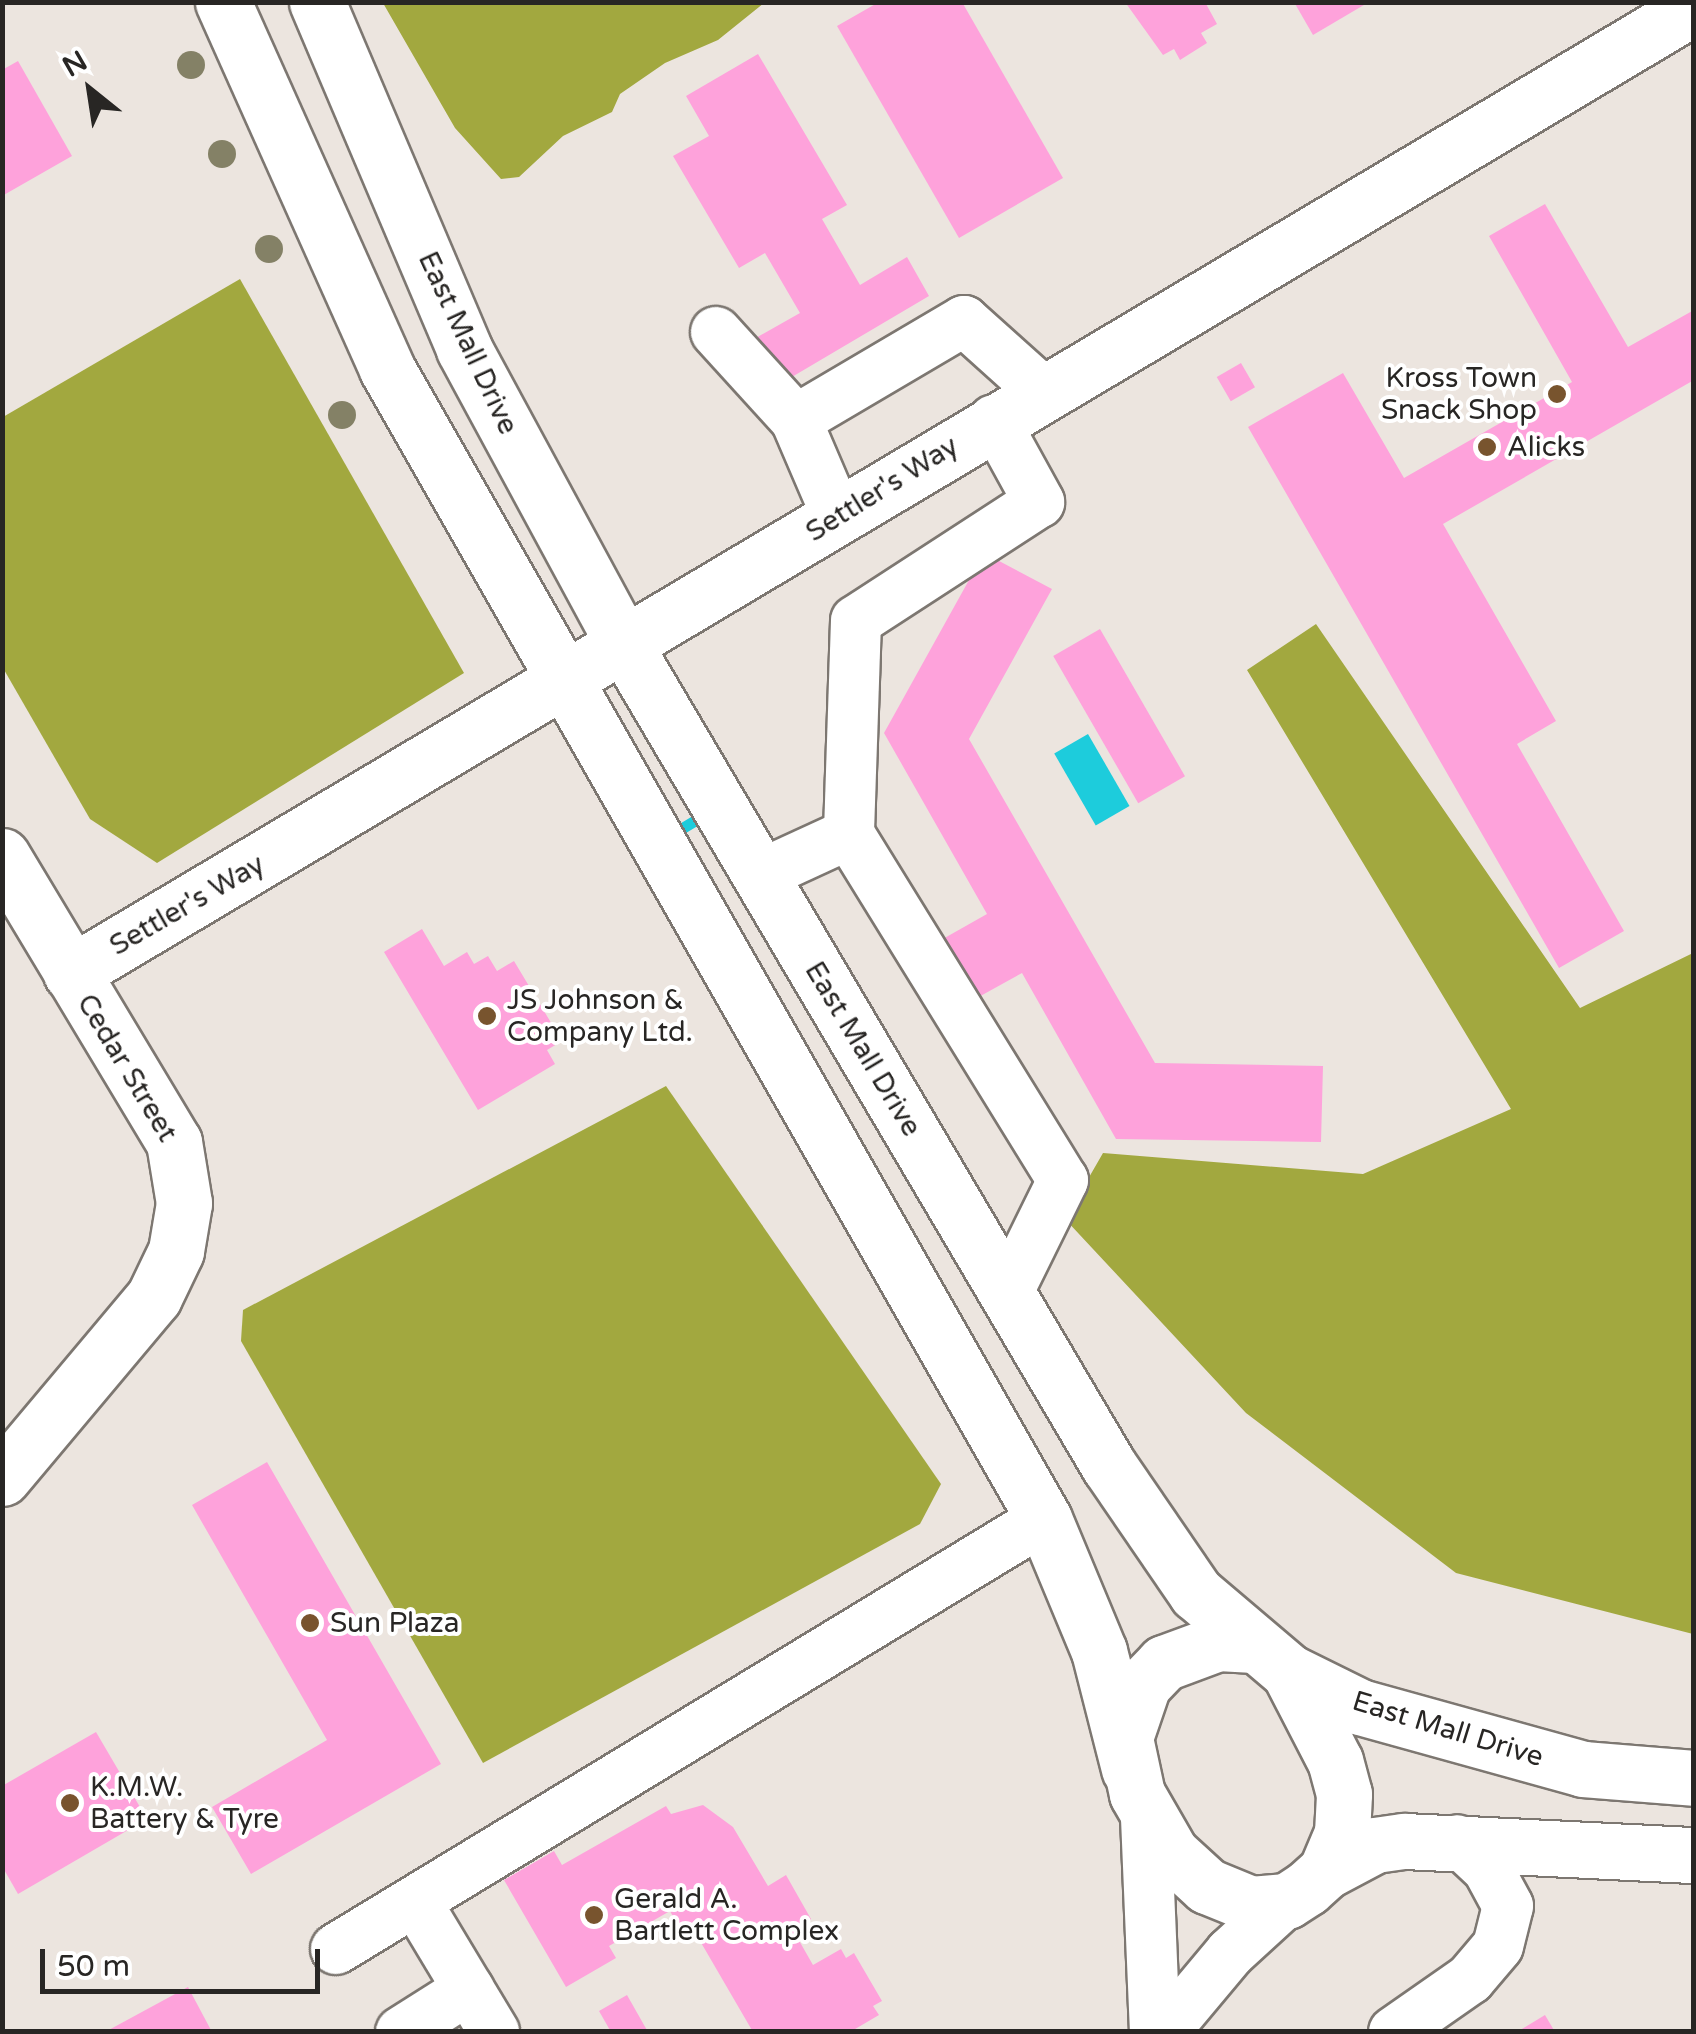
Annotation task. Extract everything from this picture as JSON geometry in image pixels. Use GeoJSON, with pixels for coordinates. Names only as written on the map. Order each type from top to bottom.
{"type":"FeatureCollection","features":[{"type":"Feature","properties":{"kind":"main road"},"geometry":{"type":"LineString","coordinates":[[223,2],[387,369],[1044,1520],[1099,1651],[1138,1794],[1171,1853],[1226,1898],[1307,1886],[1375,1846],[1457,1840],[1694,1855]]}},
{"type":"Feature","properties":{"kind":"main road","name":"East Mall Drive"},"geometry":{"type":"LineString","coordinates":[[318,2],[464,348],[623,643],[1007,1294],[1168,1556],[1218,1618],[1271,1659],[1360,1707],[1583,1769],[1694,1778]]}},
{"type":"Feature","properties":{"kind":"main road","name":"Settler's Way"},"geometry":{"type":"LineString","coordinates":[[71,973],[838,518],[1041,390],[1694,7]]}},
{"type":"Feature","properties":{"kind":"main road","name":"Cedar Street"},"geometry":{"type":"LineString","coordinates":[[2,856],[174,1142],[182,1173],[182,1229],[154,1297],[2,1478]]}},
{"type":"Feature","properties":{"kind":"main road"},"geometry":{"type":"LineString","coordinates":[[1138,1794],[1130,1710],[1164,1663],[1218,1643],[1271,1659],[1322,1728],[1344,1794],[1342,1833],[1307,1886]]}},
{"type":"Feature","properties":{"kind":"street"},"geometry":{"type":"LineString","coordinates":[[796,420],[964,321],[1041,390]]}},
{"type":"Feature","properties":{"kind":"street"},"geometry":{"type":"LineString","coordinates":[[716,332],[796,420],[838,518]]}},
{"type":"Feature","properties":{"kind":"street"},"geometry":{"type":"LineString","coordinates":[[994,420],[1040,502],[856,621],[849,834],[1063,1180],[1007,1294]]}},
{"type":"Feature","properties":{"kind":"street"},"geometry":{"type":"LineString","coordinates":[[760,875],[849,834]]}},
{"type":"Feature","properties":{"kind":"street"},"geometry":{"type":"LineString","coordinates":[[336,1950],[1044,1520]]}},
{"type":"Feature","properties":{"kind":"street"},"geometry":{"type":"LineString","coordinates":[[1138,1794],[1155,2032]]}},
{"type":"Feature","properties":{"kind":"street"},"geometry":{"type":"LineString","coordinates":[[1394,2032],[1470,1979],[1498,1946],[1508,1906],[1488,1869],[1457,1840]]}},
{"type":"Feature","properties":{"kind":"street"},"geometry":{"type":"LineString","coordinates":[[1164,2032],[1230,1953],[1307,1886]]}},
{"type":"Feature","properties":{"kind":"street"},"geometry":{"type":"LineString","coordinates":[[416,1902],[494,2032]]}},
{"type":"Feature","properties":{"kind":"street"},"geometry":{"type":"LineString","coordinates":[[401,2032],[469,1989]]}},
{"type":"Feature","properties":{"kind":"green space"},"geometry":{"type":"Polygon","coordinates":[[[383,3],[764,3],[718,40],[665,63],[620,94],[612,112],[563,136],[519,177],[501,179],[455,128],[383,3]]]}},
{"type":"Feature","properties":{"kind":"green space"},"geometry":{"type":"Polygon","coordinates":[[[240,279],[464,673],[157,863],[90,819],[3,668],[3,417],[240,279]]]}},
{"type":"Feature","properties":{"kind":"green space"},"geometry":{"type":"Polygon","coordinates":[[[1316,624],[1580,1008],[1693,953],[1693,1634],[1456,1573],[1246,1413],[1065,1219],[1103,1153],[1363,1174],[1511,1109],[1247,670],[1316,624]]]}},
{"type":"Feature","properties":{"kind":"green space"},"geometry":{"type":"Polygon","coordinates":[[[666,1086],[941,1484],[920,1524],[483,1763],[241,1341],[243,1310],[666,1086]]]}},
{"type":"Feature","properties":{"kind":"water"},"geometry":{"type":"Polygon","coordinates":[[[1088,734],[1130,806],[1096,825],[1054,754],[1088,734]]]}},
{"type":"Feature","properties":{"kind":"building"},"geometry":{"type":"Polygon","coordinates":[[[879,2],[962,2],[1063,178],[959,238],[837,26],[879,2]]]}},
{"type":"Feature","properties":{"kind":"building"},"geometry":{"type":"Polygon","coordinates":[[[1125,2],[1205,2],[1217,24],[1201,33],[1207,43],[1180,60],[1174,49],[1163,55],[1125,2]]]}},
{"type":"Feature","properties":{"kind":"building"},"geometry":{"type":"Polygon","coordinates":[[[1294,2],[1369,2],[1313,35],[1294,2]]]}},
{"type":"Feature","properties":{"kind":"building"},"geometry":{"type":"Polygon","coordinates":[[[758,54],[847,205],[822,219],[860,285],[907,257],[929,296],[780,384],[754,339],[800,313],[765,253],[739,268],[673,156],[709,136],[686,96],[758,54]]]}},
{"type":"Feature","properties":{"kind":"building"},"geometry":{"type":"Polygon","coordinates":[[[18,61],[72,156],[2,196],[2,70],[18,61]]]}},
{"type":"Feature","properties":{"kind":"building"},"geometry":{"type":"Polygon","coordinates":[[[1545,204],[1628,347],[1694,310],[1694,380],[1443,524],[1556,721],[1517,744],[1624,931],[1559,968],[1248,427],[1343,373],[1404,478],[1572,382],[1489,236],[1545,204]]]}},
{"type":"Feature","properties":{"kind":"building"},"geometry":{"type":"Polygon","coordinates":[[[1241,363],[1255,387],[1231,401],[1217,377],[1241,363]]]}},
{"type":"Feature","properties":{"kind":"building"},"geometry":{"type":"Polygon","coordinates":[[[984,553],[1052,589],[969,739],[1155,1063],[1323,1066],[1321,1142],[1116,1139],[1022,973],[975,999],[941,940],[987,914],[884,733],[984,553]]]}},
{"type":"Feature","properties":{"kind":"building"},"geometry":{"type":"Polygon","coordinates":[[[1100,629],[1185,776],[1138,803],[1053,656],[1100,629]]]}},
{"type":"Feature","properties":{"kind":"building","name":"JS Johnson & Company Ltd."},"geometry":{"type":"Polygon","coordinates":[[[422,929],[444,966],[467,952],[474,964],[488,956],[497,971],[514,961],[562,1041],[547,1050],[555,1064],[478,1110],[384,952],[422,929]]]}},
{"type":"Feature","properties":{"kind":"building","name":"Sun Plaza"},"geometry":{"type":"Polygon","coordinates":[[[267,1462],[441,1764],[251,1874],[212,1807],[327,1740],[192,1505],[267,1462]]]}},
{"type":"Feature","properties":{"kind":"building","name":"K.M.W. Battery & Tyre"},"geometry":{"type":"Polygon","coordinates":[[[96,1732],[147,1819],[18,1894],[2,1866],[2,1786],[96,1732]]]}},
{"type":"Feature","properties":{"kind":"building","name":"Gerald A. Bartlett Complex"},"geometry":{"type":"Polygon","coordinates":[[[703,1805],[733,1827],[768,1886],[786,1875],[811,1919],[793,1930],[813,1965],[841,1949],[846,1958],[854,1953],[882,2001],[873,2006],[879,2015],[850,2032],[753,2032],[696,1934],[686,1940],[670,1911],[609,1946],[616,1958],[566,1987],[504,1880],[554,1851],[562,1865],[666,1806],[671,1814],[703,1805]]]}},
{"type":"Feature","properties":{"kind":"building"},"geometry":{"type":"Polygon","coordinates":[[[188,1987],[212,2032],[105,2032],[188,1987]]]}},
{"type":"Feature","properties":{"kind":"building"},"geometry":{"type":"Polygon","coordinates":[[[627,1995],[648,2032],[611,2032],[599,2011],[627,1995]]]}},
{"type":"Feature","properties":{"kind":"building"},"geometry":{"type":"Polygon","coordinates":[[[1545,2015],[1555,2032],[1517,2032],[1545,2015]]]}},
{"type":"Feature","properties":{"kind":"waterway"},"geometry":{"type":"LineString","coordinates":[[669,836],[709,812]]}},
{"type":"Feature","properties":{"kind":"place","name":"Kross Town Snack Shop"},"geometry":{"type":"Point","coordinates":[1557,394]}},
{"type":"Feature","properties":{"kind":"place","name":"Alicks"},"geometry":{"type":"Point","coordinates":[1487,447]}},
{"type":"Feature","properties":{"kind":"place","name":"JS Johnson & Company Ltd."},"geometry":{"type":"Point","coordinates":[487,1016]}},
{"type":"Feature","properties":{"kind":"place","name":"Sun Plaza"},"geometry":{"type":"Point","coordinates":[310,1623]}},
{"type":"Feature","properties":{"kind":"place","name":"K.M.W. Battery & Tyre"},"geometry":{"type":"Point","coordinates":[70,1803]}},
{"type":"Feature","properties":{"kind":"place","name":"Gerald A. Bartlett Complex"},"geometry":{"type":"Point","coordinates":[594,1915]}}]}
